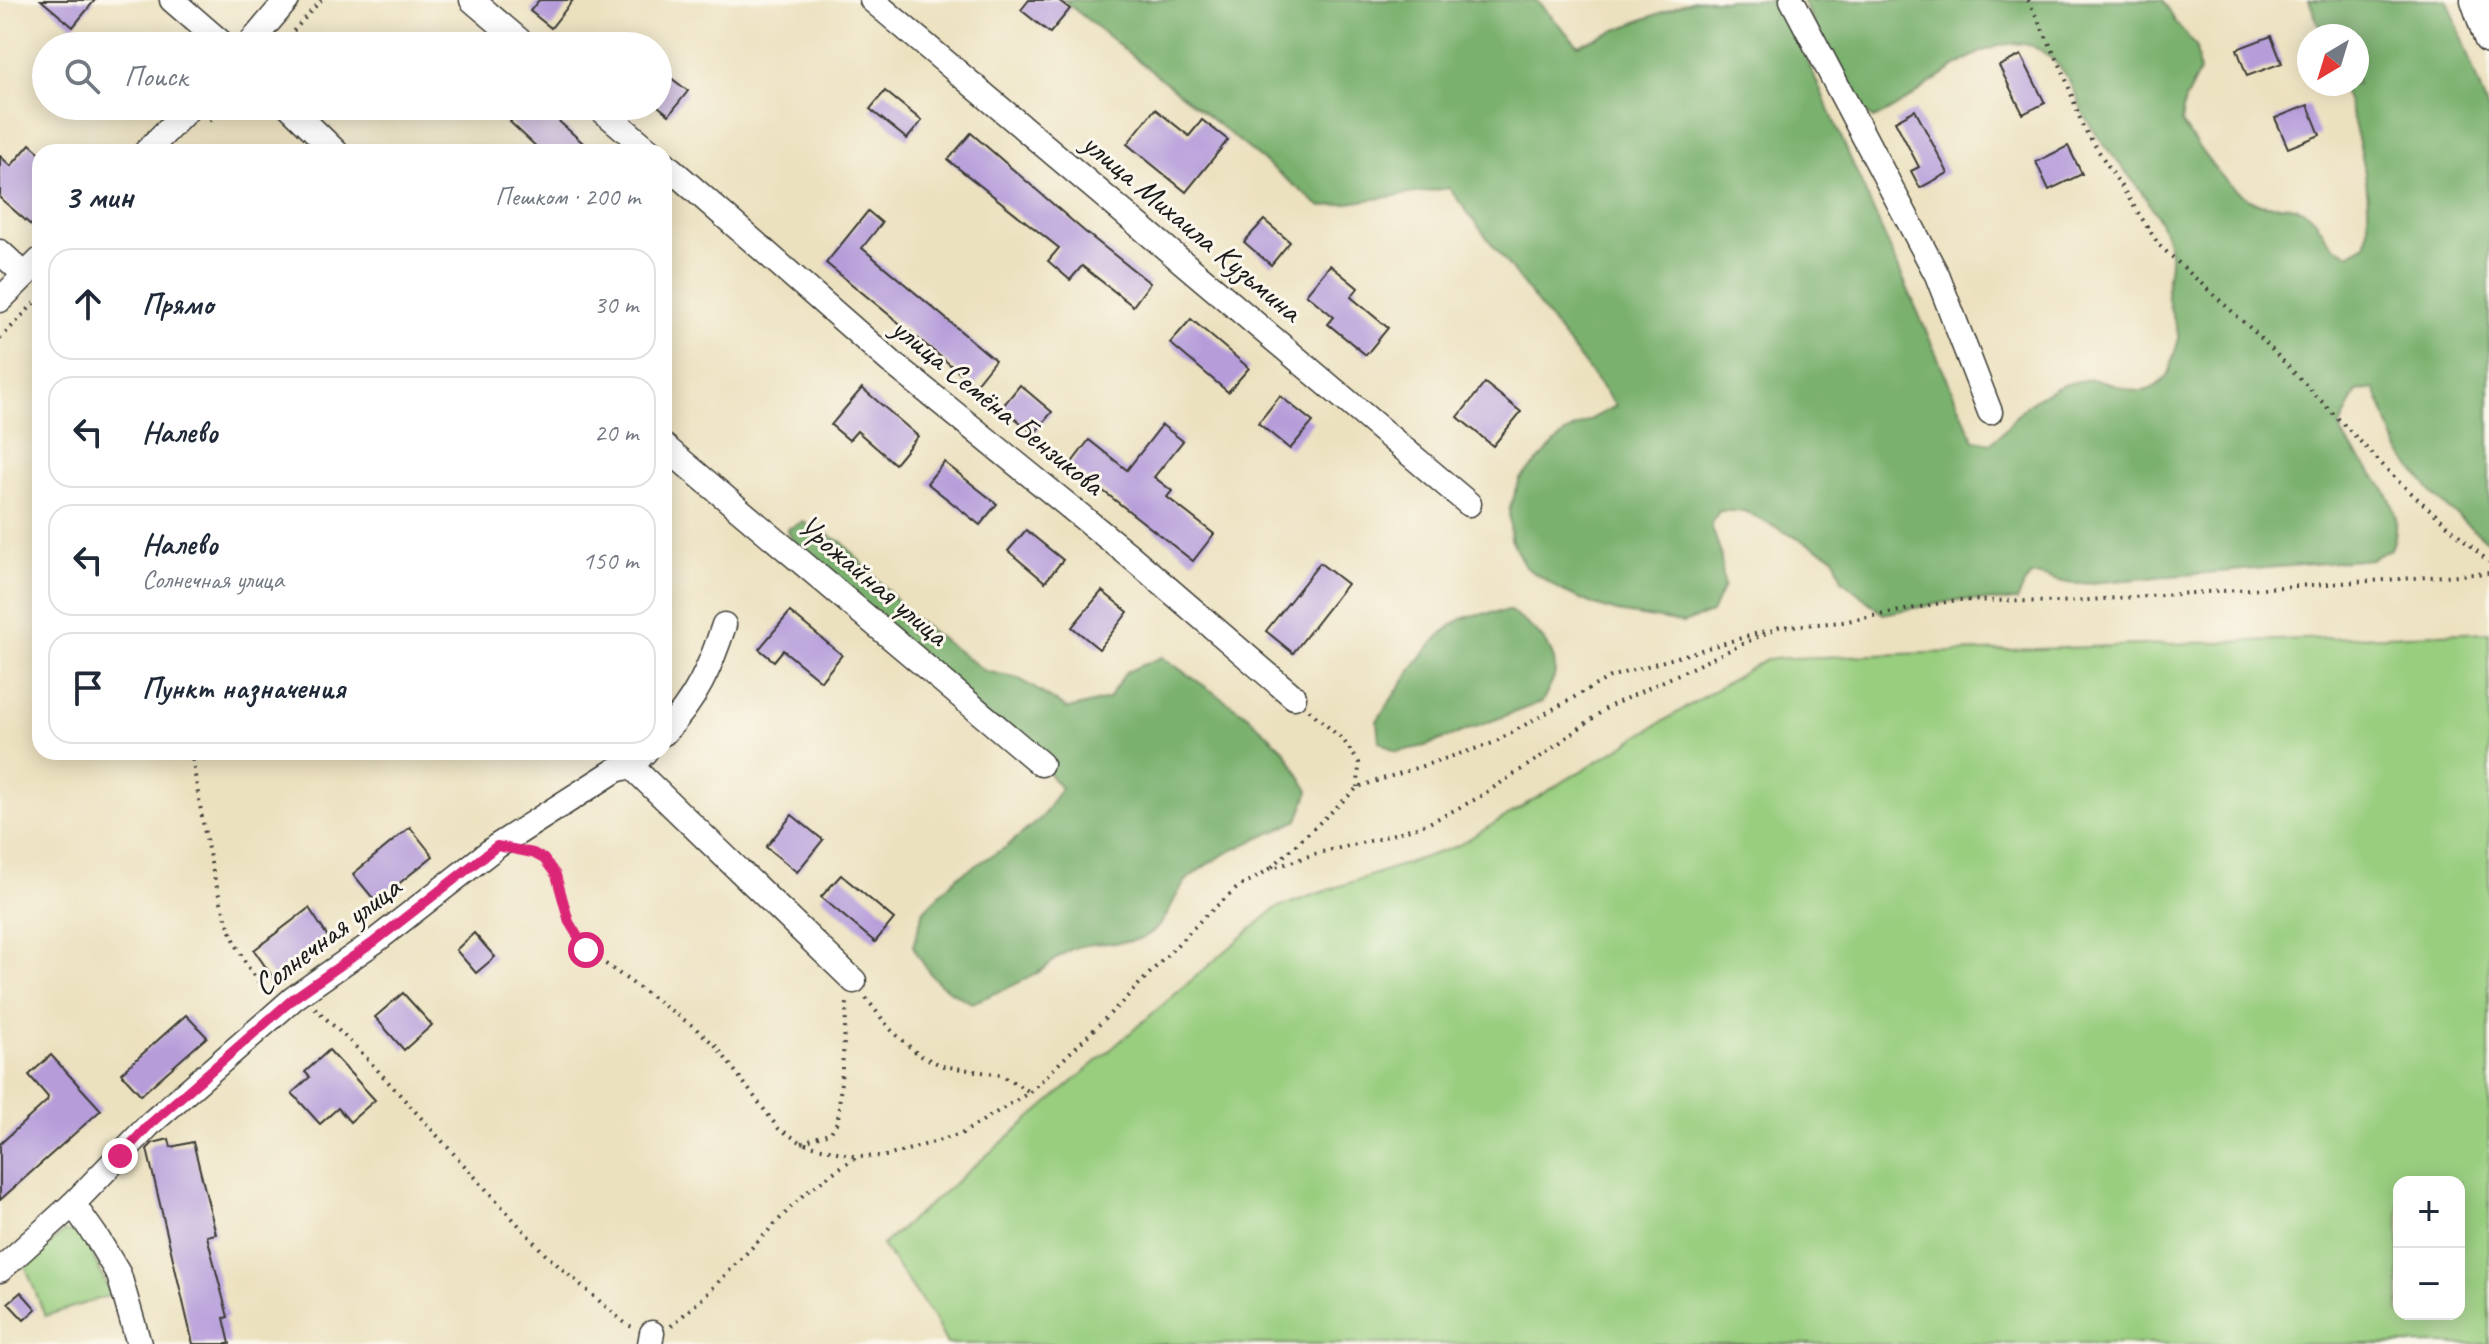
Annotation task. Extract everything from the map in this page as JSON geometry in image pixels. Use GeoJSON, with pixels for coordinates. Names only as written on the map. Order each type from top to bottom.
{"type":"FeatureCollection","features":[{"type":"Feature","properties":{"kind":"main road"},"geometry":{"type":"LineString","coordinates":[[2476,0],[2489,38]]}},
{"type":"Feature","properties":{"kind":"street"},"geometry":{"type":"LineString","coordinates":[[172,0],[209,32]]}},
{"type":"Feature","properties":{"kind":"street"},"geometry":{"type":"LineString","coordinates":[[260,32],[287,0]]}},
{"type":"Feature","properties":{"kind":"street"},"geometry":{"type":"LineString","coordinates":[[472,0],[510,32]]}},
{"type":"Feature","properties":{"kind":"street","name":"улица Михаила Кузьмина"},"geometry":{"type":"LineString","coordinates":[[872,0],[1469,504]]}},
{"type":"Feature","properties":{"kind":"street"},"geometry":{"type":"LineString","coordinates":[[1792,0],[1937,275],[1990,412]]}},
{"type":"Feature","properties":{"kind":"street"},"geometry":{"type":"LineString","coordinates":[[154,144],[177,120]]}},
{"type":"Feature","properties":{"kind":"street"},"geometry":{"type":"LineString","coordinates":[[303,120],[328,144]]}},
{"type":"Feature","properties":{"kind":"street"},"geometry":{"type":"LineString","coordinates":[[613,120],[642,144]]}},
{"type":"Feature","properties":{"kind":"street","name":"улица Семёна Бензикова"},"geometry":{"type":"LineString","coordinates":[[672,170],[891,362],[1129,555],[1294,697]]}},
{"type":"Feature","properties":{"kind":"street"},"geometry":{"type":"LineString","coordinates":[[0,252],[32,267]]}},
{"type":"Feature","properties":{"kind":"street"},"geometry":{"type":"LineString","coordinates":[[0,300],[32,268]]}},
{"type":"Feature","properties":{"kind":"street","name":"Урожайная улица"},"geometry":{"type":"LineString","coordinates":[[672,453],[1041,764]]}},
{"type":"Feature","properties":{"kind":"street"},"geometry":{"type":"LineString","coordinates":[[672,725],[682,715],[709,670],[724,625]]}},
{"type":"Feature","properties":{"kind":"street","name":"Солнечная улица"},"geometry":{"type":"LineString","coordinates":[[0,1270],[73,1204],[150,1124],[294,998],[374,942],[497,846],[636,760]]}},
{"type":"Feature","properties":{"kind":"street"},"geometry":{"type":"LineString","coordinates":[[639,760],[854,981]]}},
{"type":"Feature","properties":{"kind":"street"},"geometry":{"type":"LineString","coordinates":[[73,1204],[119,1275],[139,1344]]}},
{"type":"Feature","properties":{"kind":"path"},"geometry":{"type":"LineString","coordinates":[[293,32],[321,0]]}},
{"type":"Feature","properties":{"kind":"path"},"geometry":{"type":"LineString","coordinates":[[2028,0],[2063,71],[2083,127],[2159,245],[2259,336],[2399,482],[2489,562]]}},
{"type":"Feature","properties":{"kind":"path"},"geometry":{"type":"LineString","coordinates":[[0,339],[32,305]]}},
{"type":"Feature","properties":{"kind":"path"},"geometry":{"type":"LineString","coordinates":[[1270,869],[1358,787],[1493,743],[1610,677],[1779,627],[1842,622],[1957,600],[2059,602],[2489,573]]}},
{"type":"Feature","properties":{"kind":"path"},"geometry":{"type":"LineString","coordinates":[[497,846],[533,853],[544,859],[556,875],[569,922],[586,950],[716,1046],[778,1128],[802,1143],[857,1157],[887,1156],[961,1134],[1030,1092],[1203,918],[1237,888],[1270,869],[1429,823],[1536,760],[1608,707],[1779,627]]}},
{"type":"Feature","properties":{"kind":"path"},"geometry":{"type":"LineString","coordinates":[[1294,697],[1344,741],[1359,763],[1358,787]]}},
{"type":"Feature","properties":{"kind":"path"},"geometry":{"type":"LineString","coordinates":[[192,760],[214,882],[235,940],[260,985],[274,996],[294,998],[316,1008],[361,1052],[545,1254],[627,1325],[651,1339],[670,1327],[704,1297],[803,1195],[857,1157]]}},
{"type":"Feature","properties":{"kind":"path"},"geometry":{"type":"LineString","coordinates":[[854,981],[890,1029],[919,1055],[943,1066],[1001,1075],[1030,1092]]}},
{"type":"Feature","properties":{"kind":"path"},"geometry":{"type":"LineString","coordinates":[[802,1143],[831,1132],[838,1120],[846,1004],[854,981]]}},
{"type":"Feature","properties":{"kind":"green space"},"geometry":{"type":"Polygon","coordinates":[[[1063,0],[1536,0],[1578,45],[1693,0],[1781,0],[1974,440],[1991,443],[2029,403],[2056,388],[2096,380],[2137,391],[2147,390],[2168,375],[2178,338],[2167,294],[2170,252],[2163,228],[2144,195],[2097,136],[2067,76],[2040,50],[2023,44],[2004,44],[1985,50],[1873,119],[1857,106],[1802,0],[2163,0],[2176,23],[2196,46],[2199,72],[2185,100],[2181,122],[2196,144],[2214,168],[2246,197],[2262,205],[2291,206],[2305,211],[2314,218],[2332,244],[2348,254],[2366,244],[2368,225],[2363,163],[2345,96],[2369,96],[2369,24],[2318,24],[2309,0],[2448,0],[2489,114],[2489,543],[2435,497],[2399,451],[2375,389],[2357,391],[2339,428],[2381,485],[2395,514],[2396,530],[2391,549],[2371,559],[2078,584],[2032,575],[2024,584],[2017,601],[1957,600],[1883,614],[1842,580],[1834,557],[1744,511],[1719,511],[1711,525],[1720,551],[1724,586],[1712,613],[1683,623],[1617,612],[1563,591],[1525,567],[1511,539],[1509,511],[1520,479],[1565,433],[1616,406],[1449,188],[1321,207],[1063,0]]]}},
{"type":"Feature","properties":{"kind":"green space"},"geometry":{"type":"Polygon","coordinates":[[[803,522],[842,542],[912,617],[985,671],[1018,678],[1068,709],[1108,699],[1126,672],[1162,657],[1247,715],[1284,750],[1309,791],[1298,820],[1228,853],[1189,878],[1157,927],[1142,938],[1074,948],[1031,977],[972,1003],[951,992],[931,974],[913,946],[924,910],[958,876],[1006,847],[1042,817],[1061,788],[1041,764],[804,564],[787,529],[803,522]]]}},
{"type":"Feature","properties":{"kind":"green space"},"geometry":{"type":"Polygon","coordinates":[[[1510,611],[1541,637],[1552,653],[1555,672],[1542,702],[1425,746],[1396,752],[1379,741],[1377,721],[1417,662],[1442,634],[1467,617],[1510,611]]]}},
{"type":"Feature","properties":{"kind":"green space"},"geometry":{"type":"Polygon","coordinates":[[[2489,632],[2489,1344],[947,1344],[932,1315],[882,1245],[1276,908],[1457,846],[1766,659],[2489,632]]]}},
{"type":"Feature","properties":{"kind":"green space"},"geometry":{"type":"Polygon","coordinates":[[[63,1232],[75,1232],[86,1241],[111,1295],[45,1316],[25,1265],[63,1232]]]}},
{"type":"Feature","properties":{"kind":"building"},"geometry":{"type":"Polygon","coordinates":[[[41,0],[95,0],[73,27],[41,0]]]}},
{"type":"Feature","properties":{"kind":"building"},"geometry":{"type":"Polygon","coordinates":[[[539,0],[573,0],[551,28],[530,11],[539,0]]]}},
{"type":"Feature","properties":{"kind":"building"},"geometry":{"type":"Polygon","coordinates":[[[1029,0],[1058,0],[1070,9],[1050,33],[1021,10],[1029,0]]]}},
{"type":"Feature","properties":{"kind":"building"},"geometry":{"type":"Polygon","coordinates":[[[2271,36],[2282,63],[2247,76],[2237,49],[2271,36]]]}},
{"type":"Feature","properties":{"kind":"building"},"geometry":{"type":"Polygon","coordinates":[[[2021,55],[2045,103],[2023,114],[1999,66],[2021,55]]]}},
{"type":"Feature","properties":{"kind":"building"},"geometry":{"type":"Polygon","coordinates":[[[672,79],[688,91],[672,111],[672,79]]]}},
{"type":"Feature","properties":{"kind":"building"},"geometry":{"type":"Polygon","coordinates":[[[885,91],[922,121],[907,139],[870,109],[885,91]]]}},
{"type":"Feature","properties":{"kind":"building"},"geometry":{"type":"Polygon","coordinates":[[[2308,105],[2320,135],[2288,148],[2275,118],[2308,105]]]}},
{"type":"Feature","properties":{"kind":"building"},"geometry":{"type":"Polygon","coordinates":[[[1155,109],[1189,136],[1202,120],[1228,140],[1186,192],[1127,144],[1155,109]]]}},
{"type":"Feature","properties":{"kind":"building"},"geometry":{"type":"Polygon","coordinates":[[[1915,110],[1948,173],[1920,188],[1911,171],[1919,167],[1895,121],[1915,110]]]}},
{"type":"Feature","properties":{"kind":"building"},"geometry":{"type":"Polygon","coordinates":[[[558,120],[584,144],[533,144],[510,122],[558,120]]]}},
{"type":"Feature","properties":{"kind":"building"},"geometry":{"type":"Polygon","coordinates":[[[971,133],[1084,231],[1150,283],[1133,306],[1082,266],[1070,280],[1048,261],[1059,248],[948,160],[971,133]]]}},
{"type":"Feature","properties":{"kind":"building"},"geometry":{"type":"Polygon","coordinates":[[[30,144],[32,146],[32,226],[0,198],[0,156],[11,166],[30,144]]]}},
{"type":"Feature","properties":{"kind":"building"},"geometry":{"type":"Polygon","coordinates":[[[2068,146],[2082,174],[2049,190],[2036,162],[2068,146]]]}},
{"type":"Feature","properties":{"kind":"building"},"geometry":{"type":"Polygon","coordinates":[[[868,211],[882,223],[862,248],[995,360],[975,385],[826,263],[868,211]]]}},
{"type":"Feature","properties":{"kind":"building"},"geometry":{"type":"Polygon","coordinates":[[[1264,220],[1290,242],[1271,265],[1244,242],[1264,220]]]}},
{"type":"Feature","properties":{"kind":"building"},"geometry":{"type":"Polygon","coordinates":[[[1330,265],[1358,288],[1351,297],[1388,328],[1366,355],[1328,324],[1334,317],[1306,294],[1330,265]]]}},
{"type":"Feature","properties":{"kind":"building"},"geometry":{"type":"Polygon","coordinates":[[[1191,319],[1249,368],[1228,392],[1170,343],[1191,319]]]}},
{"type":"Feature","properties":{"kind":"building"},"geometry":{"type":"Polygon","coordinates":[[[1485,383],[1521,412],[1493,446],[1458,417],[1485,383]]]}},
{"type":"Feature","properties":{"kind":"building"},"geometry":{"type":"Polygon","coordinates":[[[1020,385],[1052,412],[1034,434],[1002,407],[1020,385]]]}},
{"type":"Feature","properties":{"kind":"building"},"geometry":{"type":"Polygon","coordinates":[[[862,388],[918,436],[895,464],[857,431],[849,440],[831,425],[862,388]]]}},
{"type":"Feature","properties":{"kind":"building"},"geometry":{"type":"Polygon","coordinates":[[[1280,396],[1313,422],[1290,449],[1258,423],[1280,396]]]}},
{"type":"Feature","properties":{"kind":"building"},"geometry":{"type":"Polygon","coordinates":[[[1162,425],[1183,441],[1154,477],[1172,491],[1167,497],[1214,534],[1193,561],[1070,465],[1089,440],[1127,470],[1162,425]]]}},
{"type":"Feature","properties":{"kind":"building"},"geometry":{"type":"Polygon","coordinates":[[[944,462],[997,504],[980,525],[927,483],[944,462]]]}},
{"type":"Feature","properties":{"kind":"building"},"geometry":{"type":"Polygon","coordinates":[[[1026,530],[1063,560],[1045,582],[1008,551],[1026,530]]]}},
{"type":"Feature","properties":{"kind":"building"},"geometry":{"type":"Polygon","coordinates":[[[1320,563],[1347,584],[1293,653],[1266,631],[1320,563]]]}},
{"type":"Feature","properties":{"kind":"building"},"geometry":{"type":"Polygon","coordinates":[[[1102,591],[1128,612],[1099,649],[1072,627],[1102,591]]]}},
{"type":"Feature","properties":{"kind":"building"},"geometry":{"type":"Polygon","coordinates":[[[790,612],[842,655],[821,681],[783,650],[774,661],[759,649],[790,612]]]}},
{"type":"Feature","properties":{"kind":"building"},"geometry":{"type":"Polygon","coordinates":[[[792,815],[823,840],[797,872],[766,847],[792,815]]]}},
{"type":"Feature","properties":{"kind":"building"},"geometry":{"type":"Polygon","coordinates":[[[410,827],[433,856],[376,902],[353,874],[410,827]]]}},
{"type":"Feature","properties":{"kind":"building"},"geometry":{"type":"Polygon","coordinates":[[[841,875],[894,919],[875,942],[821,897],[841,875]]]}},
{"type":"Feature","properties":{"kind":"building"},"geometry":{"type":"Polygon","coordinates":[[[309,908],[330,940],[274,979],[254,950],[309,908]]]}},
{"type":"Feature","properties":{"kind":"building"},"geometry":{"type":"Polygon","coordinates":[[[474,933],[495,957],[476,973],[456,950],[474,933]]]}},
{"type":"Feature","properties":{"kind":"building"},"geometry":{"type":"Polygon","coordinates":[[[403,993],[432,1025],[404,1050],[375,1017],[403,993]]]}},
{"type":"Feature","properties":{"kind":"building"},"geometry":{"type":"Polygon","coordinates":[[[186,1015],[207,1037],[141,1095],[121,1073],[186,1015]]]}},
{"type":"Feature","properties":{"kind":"building"},"geometry":{"type":"Polygon","coordinates":[[[329,1050],[375,1100],[350,1122],[338,1108],[320,1124],[292,1093],[310,1077],[305,1072],[329,1050]]]}},
{"type":"Feature","properties":{"kind":"building"},"geometry":{"type":"Polygon","coordinates":[[[51,1055],[101,1110],[0,1200],[0,1144],[47,1101],[48,1097],[29,1075],[51,1055]]]}},
{"type":"Feature","properties":{"kind":"building"},"geometry":{"type":"Polygon","coordinates":[[[169,1139],[171,1147],[193,1142],[216,1234],[207,1236],[228,1317],[224,1318],[230,1344],[193,1344],[147,1149],[153,1143],[169,1139]]]}},
{"type":"Feature","properties":{"kind":"building"},"geometry":{"type":"Polygon","coordinates":[[[21,1292],[36,1309],[24,1320],[8,1303],[21,1292]]]}},
{"type":"Feature","properties":{"kind":"route"},"geometry":{"type":"LineString","coordinates":[[120,1156],[150,1124],[294,998],[374,942],[497,846],[533,853],[544,859],[556,875],[569,922],[586,950]]}}]}
